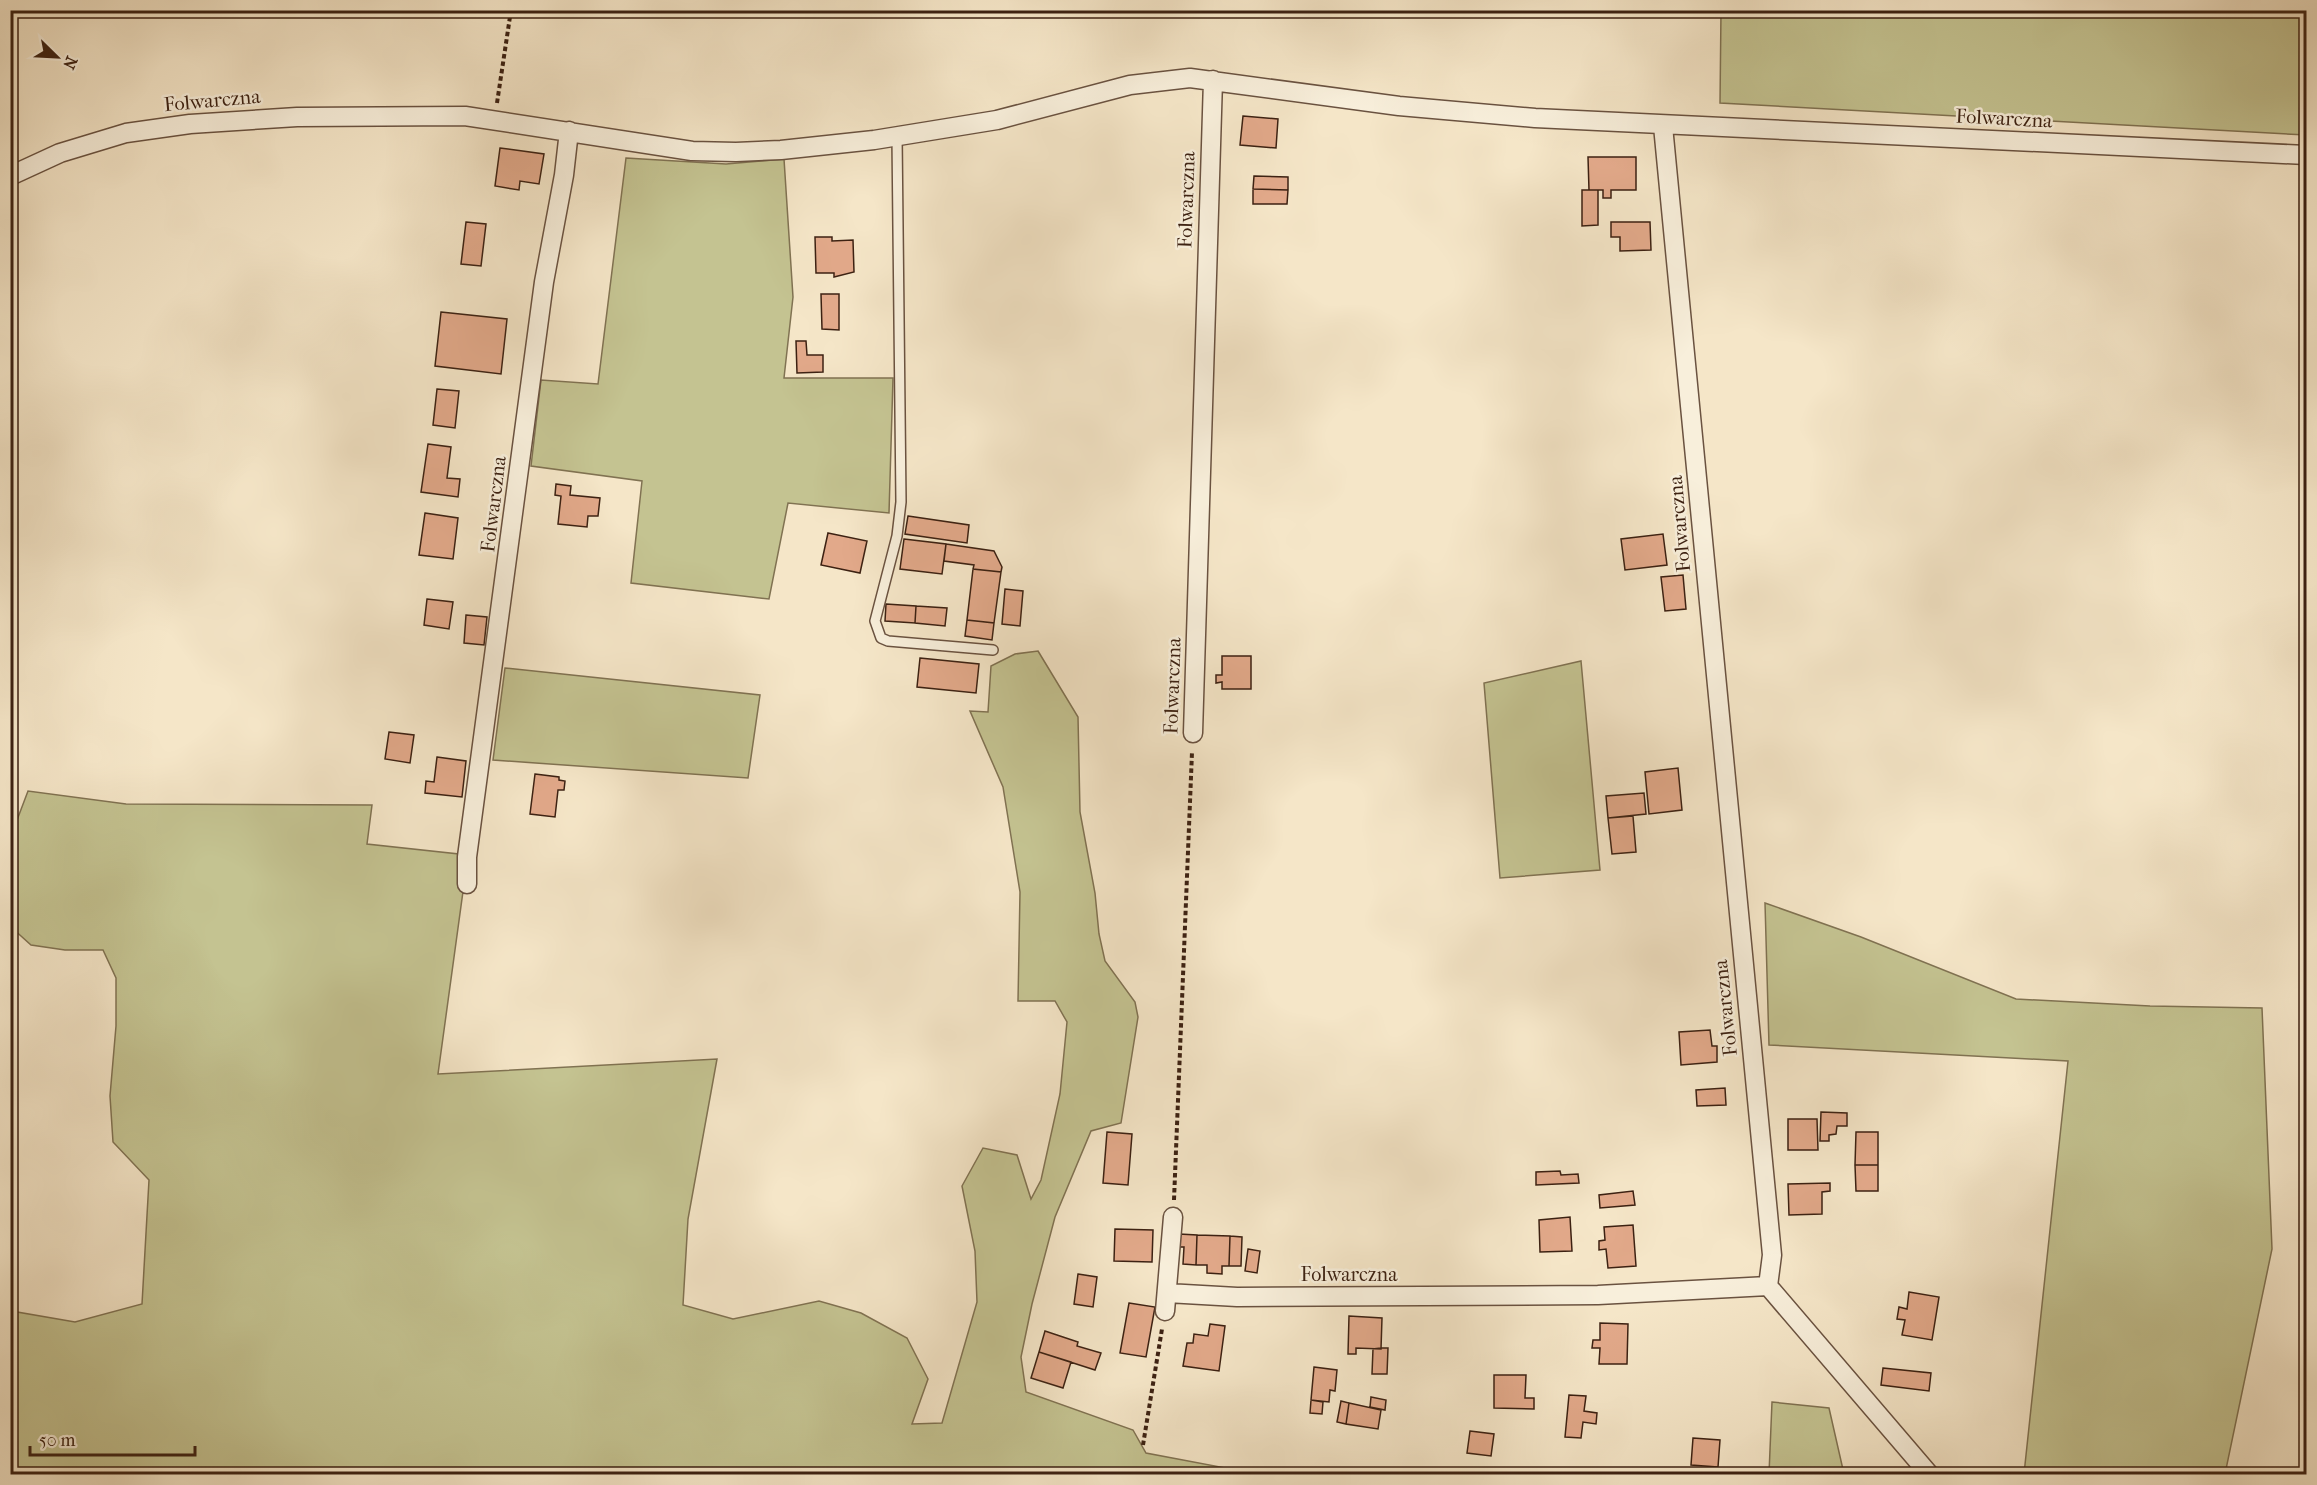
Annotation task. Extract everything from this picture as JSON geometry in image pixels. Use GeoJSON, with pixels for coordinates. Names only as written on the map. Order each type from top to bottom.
{"type":"FeatureCollection","features":[{"type":"Feature","properties":{"kind":"street","name":"Folwarczna"},"geometry":{"type":"LineString","coordinates":[[10,176],[96,141],[163,127],[307,116],[432,115],[494,119],[657,146],[719,152],[787,149],[897,136],[1008,118],[1141,83],[1182,78],[1212,80],[1399,106],[1664,126],[2307,155]]}},
{"type":"Feature","properties":{"kind":"street","name":"Folwarczna"},"geometry":{"type":"LineString","coordinates":[[1193,733],[1212,80]]}},
{"type":"Feature","properties":{"kind":"street","name":"Folwarczna"},"geometry":{"type":"LineString","coordinates":[[1167,1293],[1237,1297],[1564,1295],[1768,1286],[1772,1255],[1664,126]]}},
{"type":"Feature","properties":{"kind":"street","name":"Folwarczna"},"geometry":{"type":"LineString","coordinates":[[467,884],[468,857],[526,414],[569,131]]}},
{"type":"Feature","properties":{"kind":"street"},"geometry":{"type":"LineString","coordinates":[[1165,1311],[1173,1217]]}},
{"type":"Feature","properties":{"kind":"street"},"geometry":{"type":"LineString","coordinates":[[1768,1286],[1929,1474]]}},
{"type":"Feature","properties":{"kind":"lane"},"geometry":{"type":"LineString","coordinates":[[897,136],[901,502],[897,536],[878,606],[876,630],[881,638],[888,641],[993,650]]}},
{"type":"Feature","properties":{"kind":"path"},"geometry":{"type":"LineString","coordinates":[[494,119],[511,10]]}},
{"type":"Feature","properties":{"kind":"path","name":"Folwarczna"},"geometry":{"type":"LineString","coordinates":[[1173,1217],[1193,733]]}},
{"type":"Feature","properties":{"kind":"path"},"geometry":{"type":"LineString","coordinates":[[1143,1445],[1165,1311]]}},
{"type":"Feature","properties":{"kind":"shaded area"},"geometry":{"type":"Polygon","coordinates":[[[1721,11],[2306,11],[2306,135],[1720,103],[1721,11]]]}},
{"type":"Feature","properties":{"kind":"shaded area"},"geometry":{"type":"Polygon","coordinates":[[[626,158],[726,164],[784,159],[793,297],[784,378],[893,378],[889,513],[788,503],[769,599],[631,583],[642,481],[531,466],[541,380],[598,384],[626,158]]]}},
{"type":"Feature","properties":{"kind":"shaded area"},"geometry":{"type":"Polygon","coordinates":[[[1038,651],[1078,717],[1080,812],[1095,893],[1099,934],[1105,961],[1135,1002],[1138,1017],[1121,1123],[1091,1131],[1055,1217],[1032,1304],[1021,1357],[1026,1392],[1133,1430],[1146,1453],[1231,1469],[1231,1474],[11,1474],[11,1311],[75,1322],[142,1304],[149,1180],[113,1142],[110,1096],[116,1026],[116,978],[103,950],[65,950],[31,945],[11,927],[11,836],[28,791],[126,804],[372,805],[367,844],[468,855],[438,1074],[717,1059],[688,1219],[683,1305],[733,1319],[819,1301],[861,1313],[907,1338],[928,1379],[912,1424],[942,1423],[977,1302],[975,1251],[962,1186],[983,1148],[1017,1155],[1031,1199],[1041,1180],[1060,1094],[1067,1022],[1055,1001],[1018,1001],[1020,892],[1003,787],[970,711],[988,712],[991,666],[1015,654],[1038,651]]]}},
{"type":"Feature","properties":{"kind":"shaded area"},"geometry":{"type":"Polygon","coordinates":[[[1581,661],[1600,870],[1500,878],[1484,683],[1581,661]]]}},
{"type":"Feature","properties":{"kind":"shaded area"},"geometry":{"type":"Polygon","coordinates":[[[505,668],[760,695],[748,778],[493,760],[505,668]]]}},
{"type":"Feature","properties":{"kind":"shaded area"},"geometry":{"type":"Polygon","coordinates":[[[1765,903],[1861,937],[2016,999],[2150,1006],[2262,1008],[2272,1249],[2225,1474],[2024,1474],[2068,1061],[1769,1045],[1765,903]]]}},
{"type":"Feature","properties":{"kind":"shaded area"},"geometry":{"type":"Polygon","coordinates":[[[1772,1402],[1829,1408],[1844,1474],[1769,1474],[1772,1402]]]}},
{"type":"Feature","properties":{"kind":"building"},"geometry":{"type":"Polygon","coordinates":[[[1243,116],[1278,119],[1276,148],[1240,145],[1243,116]]]}},
{"type":"Feature","properties":{"kind":"building"},"geometry":{"type":"Polygon","coordinates":[[[500,148],[544,154],[539,184],[520,181],[519,190],[495,186],[500,148]]]}},
{"type":"Feature","properties":{"kind":"building"},"geometry":{"type":"Polygon","coordinates":[[[1588,157],[1636,157],[1636,190],[1611,190],[1611,198],[1603,198],[1603,190],[1589,190],[1588,157]]]}},
{"type":"Feature","properties":{"kind":"building"},"geometry":{"type":"Polygon","coordinates":[[[1254,176],[1288,177],[1288,190],[1253,189],[1254,176]]]}},
{"type":"Feature","properties":{"kind":"building"},"geometry":{"type":"Polygon","coordinates":[[[1253,189],[1288,190],[1287,204],[1253,204],[1253,189]]]}},
{"type":"Feature","properties":{"kind":"building"},"geometry":{"type":"Polygon","coordinates":[[[1582,190],[1598,190],[1598,225],[1582,226],[1582,190]]]}},
{"type":"Feature","properties":{"kind":"building"},"geometry":{"type":"Polygon","coordinates":[[[466,222],[486,224],[481,266],[461,264],[466,222]]]}},
{"type":"Feature","properties":{"kind":"building"},"geometry":{"type":"Polygon","coordinates":[[[1611,222],[1650,222],[1651,250],[1620,251],[1620,237],[1611,237],[1611,222]]]}},
{"type":"Feature","properties":{"kind":"building"},"geometry":{"type":"Polygon","coordinates":[[[815,237],[832,237],[832,241],[853,240],[854,272],[834,277],[834,273],[816,273],[815,237]]]}},
{"type":"Feature","properties":{"kind":"building"},"geometry":{"type":"Polygon","coordinates":[[[821,294],[839,294],[839,330],[822,329],[821,294]]]}},
{"type":"Feature","properties":{"kind":"building"},"geometry":{"type":"Polygon","coordinates":[[[441,312],[507,319],[501,374],[435,366],[441,312]]]}},
{"type":"Feature","properties":{"kind":"building"},"geometry":{"type":"Polygon","coordinates":[[[796,341],[806,341],[807,355],[823,355],[823,372],[797,373],[796,341]]]}},
{"type":"Feature","properties":{"kind":"building"},"geometry":{"type":"Polygon","coordinates":[[[437,389],[459,391],[455,428],[433,425],[437,389]]]}},
{"type":"Feature","properties":{"kind":"building"},"geometry":{"type":"Polygon","coordinates":[[[428,444],[451,447],[447,478],[460,479],[458,497],[421,492],[428,444]]]}},
{"type":"Feature","properties":{"kind":"building"},"geometry":{"type":"Polygon","coordinates":[[[556,484],[571,486],[570,495],[600,498],[598,516],[588,516],[587,527],[558,524],[561,496],[555,495],[556,484]]]}},
{"type":"Feature","properties":{"kind":"building"},"geometry":{"type":"Polygon","coordinates":[[[425,513],[458,518],[453,559],[419,555],[425,513]]]}},
{"type":"Feature","properties":{"kind":"building"},"geometry":{"type":"Polygon","coordinates":[[[908,516],[969,525],[967,543],[905,534],[908,516]]]}},
{"type":"Feature","properties":{"kind":"building"},"geometry":{"type":"Polygon","coordinates":[[[828,533],[867,541],[860,573],[821,565],[828,533]]]}},
{"type":"Feature","properties":{"kind":"building"},"geometry":{"type":"Polygon","coordinates":[[[1663,534],[1667,565],[1625,570],[1621,539],[1663,534]]]}},
{"type":"Feature","properties":{"kind":"building"},"geometry":{"type":"Polygon","coordinates":[[[904,539],[946,544],[942,574],[900,569],[904,539]]]}},
{"type":"Feature","properties":{"kind":"building"},"geometry":{"type":"Polygon","coordinates":[[[946,544],[994,551],[1002,567],[1001,572],[973,569],[974,565],[944,561],[946,544]]]}},
{"type":"Feature","properties":{"kind":"building"},"geometry":{"type":"Polygon","coordinates":[[[973,569],[1001,572],[994,623],[967,620],[973,569]]]}},
{"type":"Feature","properties":{"kind":"building"},"geometry":{"type":"Polygon","coordinates":[[[1683,575],[1686,609],[1665,611],[1661,577],[1683,575]]]}},
{"type":"Feature","properties":{"kind":"building"},"geometry":{"type":"Polygon","coordinates":[[[1005,589],[1023,591],[1020,626],[1002,624],[1005,589]]]}},
{"type":"Feature","properties":{"kind":"building"},"geometry":{"type":"Polygon","coordinates":[[[427,599],[453,602],[449,629],[424,625],[427,599]]]}},
{"type":"Feature","properties":{"kind":"building"},"geometry":{"type":"Polygon","coordinates":[[[886,604],[916,606],[915,623],[885,621],[886,604]]]}},
{"type":"Feature","properties":{"kind":"building"},"geometry":{"type":"Polygon","coordinates":[[[916,606],[947,608],[945,626],[915,623],[916,606]]]}},
{"type":"Feature","properties":{"kind":"building"},"geometry":{"type":"Polygon","coordinates":[[[466,615],[487,617],[484,645],[464,643],[466,615]]]}},
{"type":"Feature","properties":{"kind":"building"},"geometry":{"type":"Polygon","coordinates":[[[967,620],[994,623],[992,640],[965,636],[967,620]]]}},
{"type":"Feature","properties":{"kind":"building"},"geometry":{"type":"Polygon","coordinates":[[[1222,656],[1251,656],[1251,689],[1222,689],[1222,682],[1216,683],[1216,675],[1222,675],[1222,656]]]}},
{"type":"Feature","properties":{"kind":"building"},"geometry":{"type":"Polygon","coordinates":[[[920,658],[979,664],[976,693],[917,687],[920,658]]]}},
{"type":"Feature","properties":{"kind":"building"},"geometry":{"type":"Polygon","coordinates":[[[389,732],[414,735],[410,763],[385,759],[389,732]]]}},
{"type":"Feature","properties":{"kind":"building"},"geometry":{"type":"Polygon","coordinates":[[[437,757],[466,761],[462,797],[425,793],[426,781],[434,782],[437,757]]]}},
{"type":"Feature","properties":{"kind":"building"},"geometry":{"type":"Polygon","coordinates":[[[1678,768],[1682,810],[1649,814],[1645,772],[1678,768]]]}},
{"type":"Feature","properties":{"kind":"building"},"geometry":{"type":"Polygon","coordinates":[[[535,774],[559,777],[559,780],[565,781],[564,790],[558,790],[555,817],[530,814],[535,774]]]}},
{"type":"Feature","properties":{"kind":"building"},"geometry":{"type":"Polygon","coordinates":[[[1644,793],[1646,814],[1608,818],[1606,796],[1644,793]]]}},
{"type":"Feature","properties":{"kind":"building"},"geometry":{"type":"Polygon","coordinates":[[[1633,816],[1636,852],[1612,854],[1608,818],[1633,816]]]}},
{"type":"Feature","properties":{"kind":"building"},"geometry":{"type":"Polygon","coordinates":[[[1710,1030],[1712,1046],[1717,1046],[1717,1062],[1681,1065],[1679,1032],[1710,1030]]]}},
{"type":"Feature","properties":{"kind":"building"},"geometry":{"type":"Polygon","coordinates":[[[1725,1088],[1726,1105],[1697,1106],[1696,1090],[1725,1088]]]}},
{"type":"Feature","properties":{"kind":"building"},"geometry":{"type":"Polygon","coordinates":[[[1821,1112],[1847,1113],[1847,1126],[1837,1126],[1836,1134],[1829,1135],[1829,1141],[1820,1141],[1821,1112]]]}},
{"type":"Feature","properties":{"kind":"building"},"geometry":{"type":"Polygon","coordinates":[[[1788,1119],[1817,1119],[1818,1150],[1788,1150],[1788,1119]]]}},
{"type":"Feature","properties":{"kind":"building"},"geometry":{"type":"Polygon","coordinates":[[[1107,1132],[1132,1134],[1128,1185],[1103,1183],[1107,1132]]]}},
{"type":"Feature","properties":{"kind":"building"},"geometry":{"type":"Polygon","coordinates":[[[1856,1132],[1878,1132],[1878,1165],[1855,1165],[1856,1132]]]}},
{"type":"Feature","properties":{"kind":"building"},"geometry":{"type":"Polygon","coordinates":[[[1855,1165],[1878,1165],[1878,1191],[1856,1191],[1855,1165]]]}},
{"type":"Feature","properties":{"kind":"building"},"geometry":{"type":"Polygon","coordinates":[[[1560,1171],[1561,1175],[1578,1174],[1579,1183],[1536,1185],[1536,1172],[1560,1171]]]}},
{"type":"Feature","properties":{"kind":"building"},"geometry":{"type":"Polygon","coordinates":[[[1830,1183],[1830,1191],[1822,1192],[1822,1214],[1789,1215],[1788,1184],[1830,1183]]]}},
{"type":"Feature","properties":{"kind":"building"},"geometry":{"type":"Polygon","coordinates":[[[1633,1191],[1635,1205],[1600,1208],[1599,1195],[1633,1191]]]}},
{"type":"Feature","properties":{"kind":"building"},"geometry":{"type":"Polygon","coordinates":[[[1570,1217],[1572,1251],[1540,1252],[1539,1220],[1570,1217]]]}},
{"type":"Feature","properties":{"kind":"building"},"geometry":{"type":"Polygon","coordinates":[[[1633,1225],[1636,1266],[1608,1268],[1606,1249],[1599,1250],[1599,1241],[1605,1240],[1604,1227],[1633,1225]]]}},
{"type":"Feature","properties":{"kind":"building"},"geometry":{"type":"Polygon","coordinates":[[[1115,1229],[1153,1230],[1152,1262],[1114,1261],[1115,1229]]]}},
{"type":"Feature","properties":{"kind":"building"},"geometry":{"type":"Polygon","coordinates":[[[1179,1234],[1197,1235],[1196,1265],[1183,1264],[1184,1247],[1178,1247],[1179,1234]]]}},
{"type":"Feature","properties":{"kind":"building"},"geometry":{"type":"Polygon","coordinates":[[[1197,1235],[1230,1236],[1229,1266],[1222,1266],[1222,1274],[1207,1273],[1207,1265],[1196,1265],[1197,1235]]]}},
{"type":"Feature","properties":{"kind":"building"},"geometry":{"type":"Polygon","coordinates":[[[1230,1236],[1242,1237],[1241,1266],[1229,1266],[1230,1236]]]}},
{"type":"Feature","properties":{"kind":"building"},"geometry":{"type":"Polygon","coordinates":[[[1248,1249],[1260,1251],[1257,1273],[1245,1271],[1248,1249]]]}},
{"type":"Feature","properties":{"kind":"building"},"geometry":{"type":"Polygon","coordinates":[[[1078,1274],[1097,1277],[1093,1307],[1074,1304],[1078,1274]]]}},
{"type":"Feature","properties":{"kind":"building"},"geometry":{"type":"Polygon","coordinates":[[[1909,1292],[1939,1297],[1932,1340],[1902,1335],[1905,1320],[1897,1319],[1899,1307],[1907,1309],[1909,1292]]]}},
{"type":"Feature","properties":{"kind":"building"},"geometry":{"type":"Polygon","coordinates":[[[1129,1303],[1155,1307],[1146,1357],[1120,1353],[1129,1303]]]}},
{"type":"Feature","properties":{"kind":"building"},"geometry":{"type":"Polygon","coordinates":[[[1349,1316],[1382,1318],[1381,1349],[1356,1348],[1356,1354],[1348,1354],[1349,1316]]]}},
{"type":"Feature","properties":{"kind":"building"},"geometry":{"type":"Polygon","coordinates":[[[1600,1323],[1628,1324],[1627,1364],[1599,1364],[1600,1348],[1592,1348],[1593,1340],[1600,1340],[1600,1323]]]}},
{"type":"Feature","properties":{"kind":"building"},"geometry":{"type":"Polygon","coordinates":[[[1210,1324],[1225,1326],[1219,1371],[1183,1366],[1187,1343],[1193,1343],[1194,1334],[1208,1336],[1210,1324]]]}},
{"type":"Feature","properties":{"kind":"building"},"geometry":{"type":"Polygon","coordinates":[[[1045,1331],[1078,1342],[1077,1346],[1101,1353],[1095,1370],[1039,1352],[1045,1331]]]}},
{"type":"Feature","properties":{"kind":"building"},"geometry":{"type":"Polygon","coordinates":[[[1388,1348],[1387,1374],[1372,1374],[1373,1349],[1388,1348]]]}},
{"type":"Feature","properties":{"kind":"building"},"geometry":{"type":"Polygon","coordinates":[[[1039,1352],[1071,1362],[1063,1388],[1031,1378],[1039,1352]]]}},
{"type":"Feature","properties":{"kind":"building"},"geometry":{"type":"Polygon","coordinates":[[[1314,1367],[1337,1370],[1335,1391],[1330,1390],[1329,1402],[1311,1400],[1314,1367]]]}},
{"type":"Feature","properties":{"kind":"building"},"geometry":{"type":"Polygon","coordinates":[[[1883,1368],[1931,1373],[1929,1391],[1881,1385],[1883,1368]]]}},
{"type":"Feature","properties":{"kind":"building"},"geometry":{"type":"Polygon","coordinates":[[[1494,1375],[1526,1375],[1525,1398],[1534,1398],[1534,1409],[1494,1408],[1494,1375]]]}},
{"type":"Feature","properties":{"kind":"building"},"geometry":{"type":"Polygon","coordinates":[[[1569,1395],[1586,1396],[1584,1411],[1597,1413],[1596,1424],[1583,1422],[1581,1438],[1565,1437],[1569,1395]]]}},
{"type":"Feature","properties":{"kind":"building"},"geometry":{"type":"Polygon","coordinates":[[[1371,1397],[1386,1400],[1385,1410],[1370,1407],[1371,1397]]]}},
{"type":"Feature","properties":{"kind":"building"},"geometry":{"type":"Polygon","coordinates":[[[1311,1400],[1323,1402],[1322,1414],[1310,1413],[1311,1400]]]}},
{"type":"Feature","properties":{"kind":"building"},"geometry":{"type":"Polygon","coordinates":[[[1341,1401],[1349,1403],[1346,1424],[1337,1422],[1341,1401]]]}},
{"type":"Feature","properties":{"kind":"building"},"geometry":{"type":"Polygon","coordinates":[[[1349,1403],[1381,1410],[1378,1429],[1346,1424],[1349,1403]]]}},
{"type":"Feature","properties":{"kind":"building"},"geometry":{"type":"Polygon","coordinates":[[[1470,1431],[1494,1434],[1491,1456],[1467,1453],[1470,1431]]]}},
{"type":"Feature","properties":{"kind":"building"},"geometry":{"type":"Polygon","coordinates":[[[1693,1438],[1720,1440],[1718,1467],[1691,1465],[1693,1438]]]}}]}
